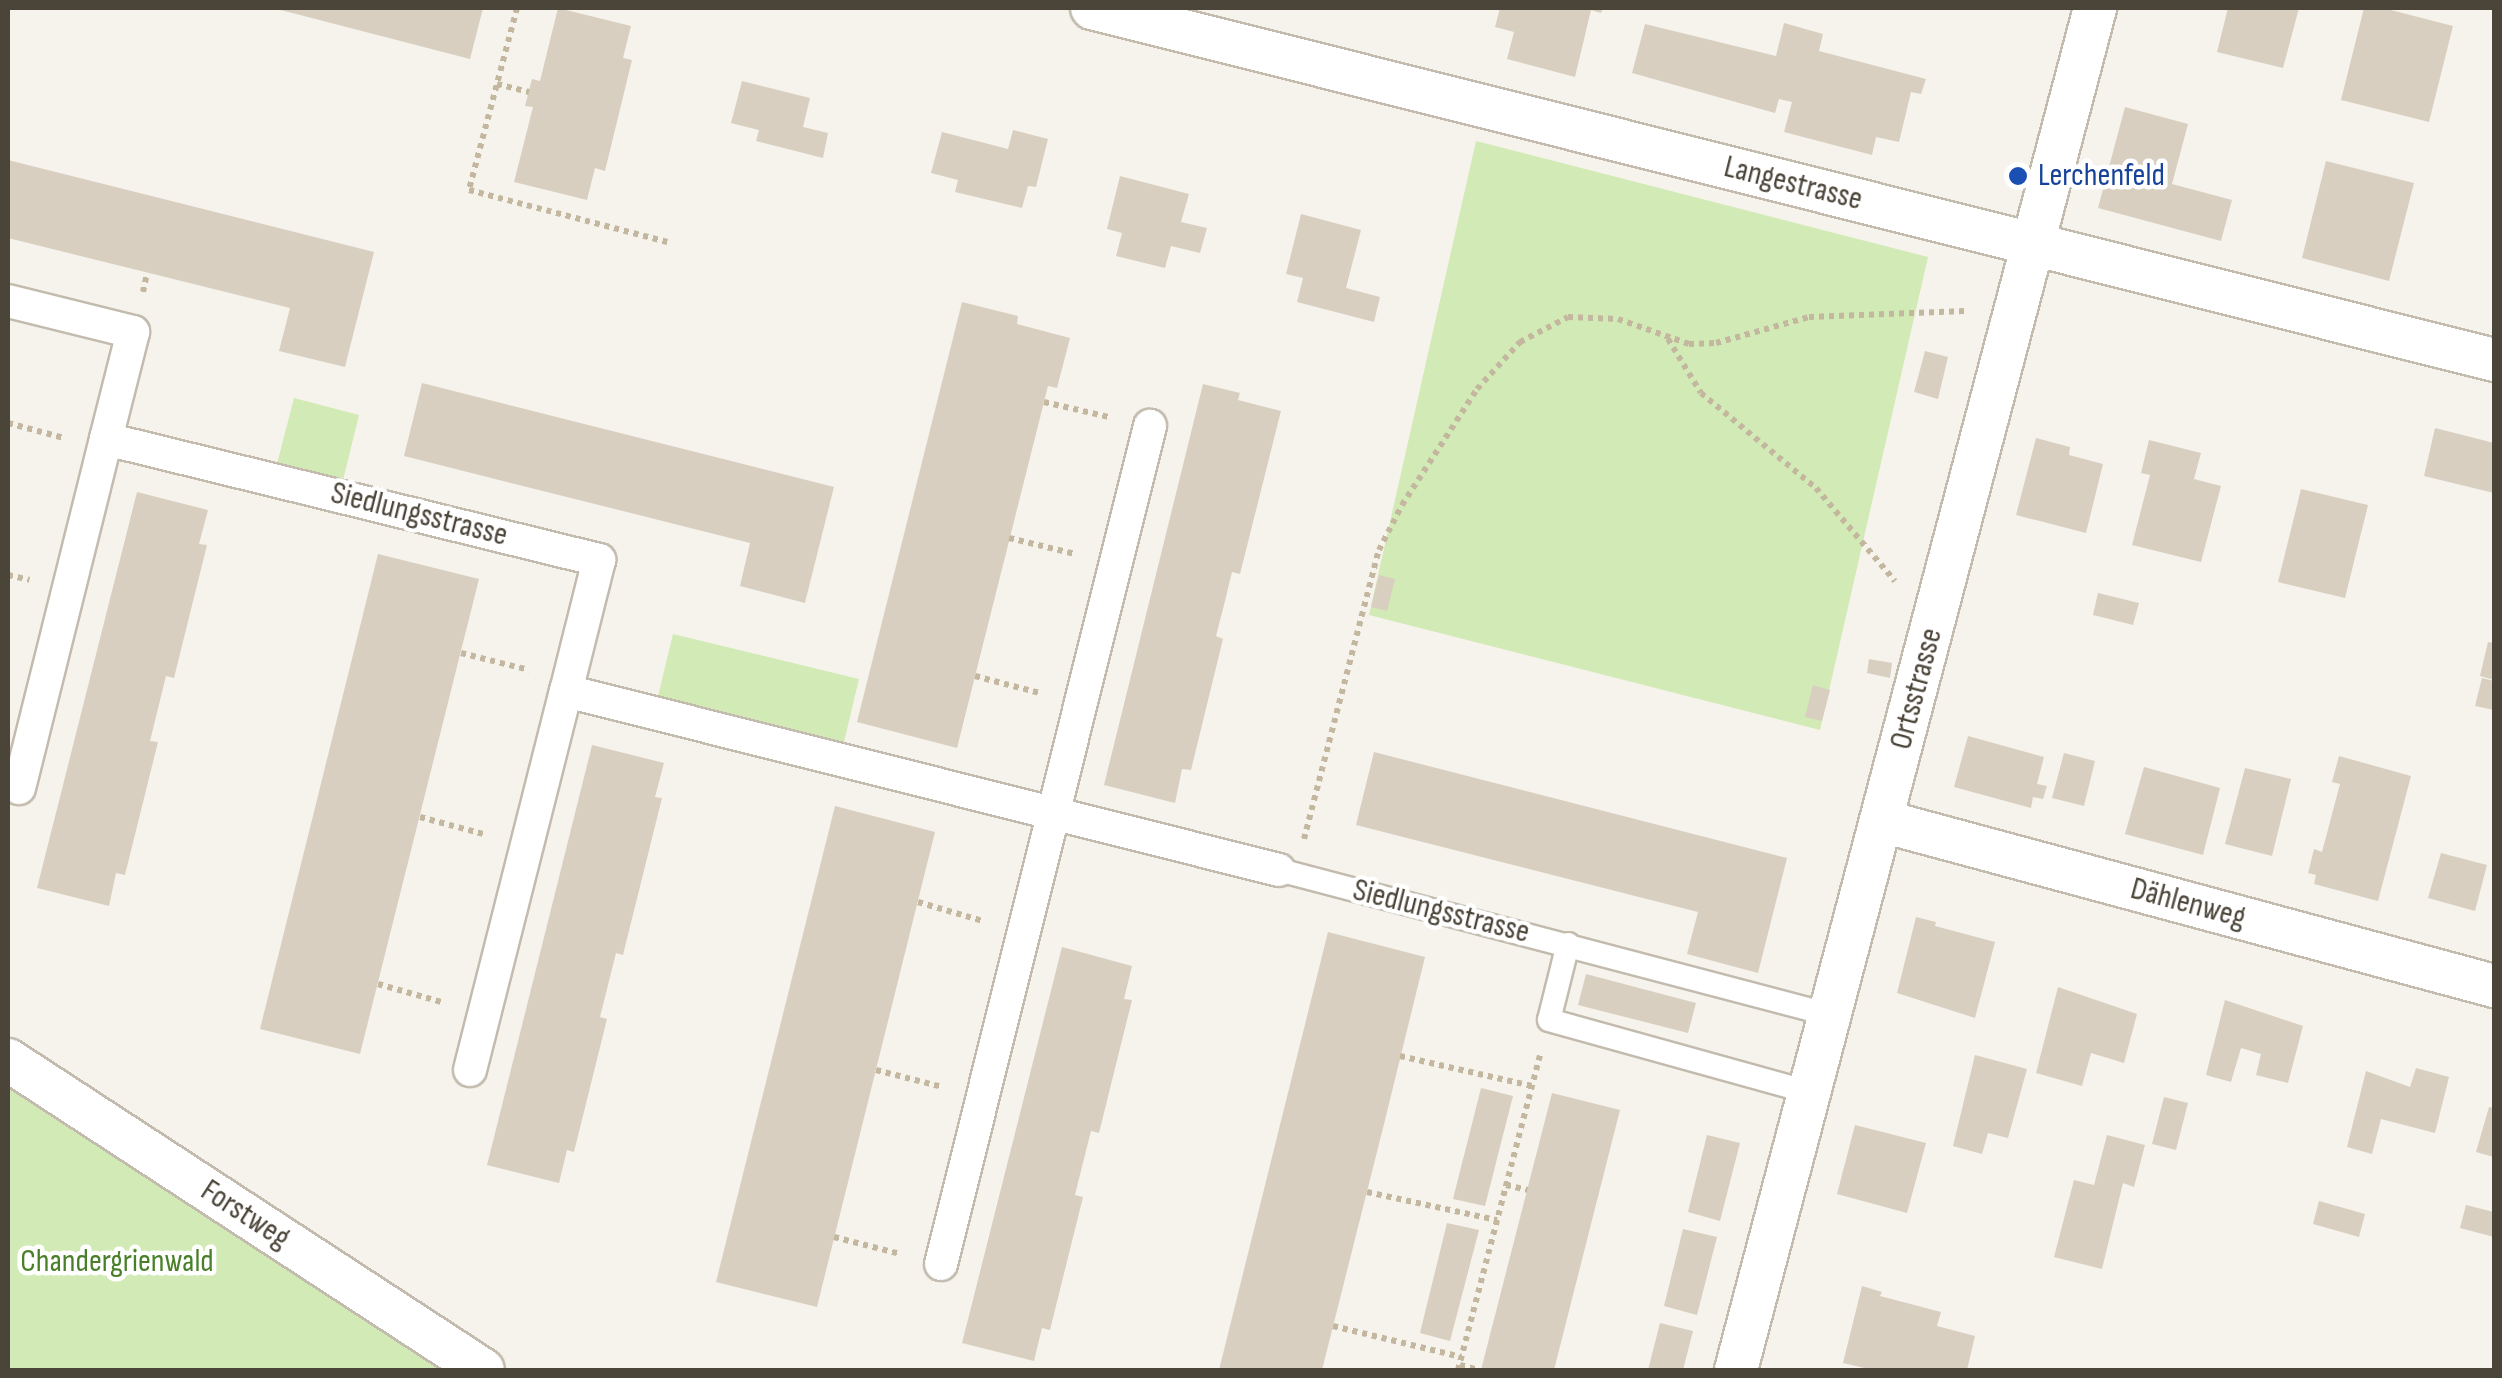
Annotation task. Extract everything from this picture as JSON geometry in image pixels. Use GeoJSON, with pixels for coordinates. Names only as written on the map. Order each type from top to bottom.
{"type":"FeatureCollection","features":[{"type":"Feature","properties":{"kind":"street","name":"Langestrasse"},"geometry":{"type":"LineString","coordinates":[[1092,8],[2494,360]]}},
{"type":"Feature","properties":{"kind":"street","name":"Ortsstrasse"},"geometry":{"type":"LineString","coordinates":[[1736,1370],[2095,8]]}},
{"type":"Feature","properties":{"kind":"street"},"geometry":{"type":"LineString","coordinates":[[8,301],[133,332],[19,788]]}},
{"type":"Feature","properties":{"kind":"street"},"geometry":{"type":"LineString","coordinates":[[940,1264],[1150,426]]}},
{"type":"Feature","properties":{"kind":"street","name":"Siedlungsstrasse"},"geometry":{"type":"LineString","coordinates":[[105,444],[600,560],[470,1070]]}},
{"type":"Feature","properties":{"kind":"street","name":"Siedlungsstrasse"},"geometry":{"type":"LineString","coordinates":[[568,686],[1287,872]]}},
{"type":"Feature","properties":{"kind":"street","name":"Dählenweg"},"geometry":{"type":"LineString","coordinates":[[1882,822],[2494,986]]}},
{"type":"Feature","properties":{"kind":"street","name":"Forstweg"},"geometry":{"type":"LineString","coordinates":[[8,1060],[483,1370]]}},
{"type":"Feature","properties":{"kind":"lane","name":"Siedlungsstrasse"},"geometry":{"type":"LineString","coordinates":[[1287,872],[1827,1014]]}},
{"type":"Feature","properties":{"kind":"lane"},"geometry":{"type":"LineString","coordinates":[[1568,944],[1548,1020],[1809,1092]]}},
{"type":"Feature","properties":{"kind":"path"},"geometry":{"type":"LineString","coordinates":[[517,8],[469,190],[668,242]]}},
{"type":"Feature","properties":{"kind":"path"},"geometry":{"type":"LineString","coordinates":[[498,84],[529,92]]}},
{"type":"Feature","properties":{"kind":"path"},"geometry":{"type":"LineString","coordinates":[[1287,872],[1379,550],[1402,505],[1476,390],[1520,342],[1568,317],[1618,319],[1668,339],[1716,343],[1809,318],[1856,312],[1970,311]]}},
{"type":"Feature","properties":{"kind":"path"},"geometry":{"type":"LineString","coordinates":[[1668,339],[1701,394],[1816,488],[1896,582]]}},
{"type":"Feature","properties":{"kind":"path"},"geometry":{"type":"LineString","coordinates":[[1044,402],[1150,426]]}},
{"type":"Feature","properties":{"kind":"path"},"geometry":{"type":"LineString","coordinates":[[8,423],[105,444]]}},
{"type":"Feature","properties":{"kind":"path"},"geometry":{"type":"LineString","coordinates":[[1009,538],[1114,564]]}},
{"type":"Feature","properties":{"kind":"path"},"geometry":{"type":"LineString","coordinates":[[461,653],[568,686]]}},
{"type":"Feature","properties":{"kind":"path"},"geometry":{"type":"LineString","coordinates":[[975,676],[1080,704]]}},
{"type":"Feature","properties":{"kind":"path"},"geometry":{"type":"LineString","coordinates":[[420,817],[527,845]]}},
{"type":"Feature","properties":{"kind":"path"},"geometry":{"type":"LineString","coordinates":[[918,902],[1023,932]]}},
{"type":"Feature","properties":{"kind":"path"},"geometry":{"type":"LineString","coordinates":[[378,984],[484,1014]]}},
{"type":"Feature","properties":{"kind":"path"},"geometry":{"type":"LineString","coordinates":[[1460,1364],[1548,1020]]}},
{"type":"Feature","properties":{"kind":"path"},"geometry":{"type":"LineString","coordinates":[[1400,1056],[1532,1086]]}},
{"type":"Feature","properties":{"kind":"path"},"geometry":{"type":"LineString","coordinates":[[876,1070],[982,1098]]}},
{"type":"Feature","properties":{"kind":"path"},"geometry":{"type":"LineString","coordinates":[[1506,1185],[1527,1190]]}},
{"type":"Feature","properties":{"kind":"path"},"geometry":{"type":"LineString","coordinates":[[1367,1192],[1497,1220]]}},
{"type":"Feature","properties":{"kind":"path"},"geometry":{"type":"LineString","coordinates":[[834,1237],[940,1264]]}},
{"type":"Feature","properties":{"kind":"path"},"geometry":{"type":"LineString","coordinates":[[1333,1326],[1479,1370]]}},
{"type":"Feature","properties":{"kind":"green space"},"geometry":{"type":"Polygon","coordinates":[[[1476,141],[1928,257],[1820,730],[1369,615],[1476,141]]]}},
{"type":"Feature","properties":{"kind":"green space"},"geometry":{"type":"Polygon","coordinates":[[[294,398],[359,415],[343,480],[277,464],[294,398]]]}},
{"type":"Feature","properties":{"kind":"green space"},"geometry":{"type":"Polygon","coordinates":[[[673,634],[859,679],[844,742],[658,696],[673,634]]]}},
{"type":"Feature","properties":{"kind":"green space","name":"Chandergrienwald"},"geometry":{"type":"Polygon","coordinates":[[[8,1060],[483,1370],[8,1370],[8,1060]]]}},
{"type":"Feature","properties":{"kind":"building"},"geometry":{"type":"Polygon","coordinates":[[[273,8],[483,8],[470,59],[273,8]]]}},
{"type":"Feature","properties":{"kind":"building"},"geometry":{"type":"Polygon","coordinates":[[[558,8],[631,26],[623,58],[632,60],[605,171],[595,168],[587,200],[514,182],[533,107],[525,106],[532,79],[540,81],[558,8]]]}},
{"type":"Feature","properties":{"kind":"building"},"geometry":{"type":"Polygon","coordinates":[[[1500,8],[1603,8],[1601,13],[1591,10],[1575,77],[1507,59],[1514,32],[1495,27],[1500,8]]]}},
{"type":"Feature","properties":{"kind":"building"},"geometry":{"type":"Polygon","coordinates":[[[2228,8],[2299,8],[2283,68],[2217,52],[2228,8]]]}},
{"type":"Feature","properties":{"kind":"building"},"geometry":{"type":"Polygon","coordinates":[[[2364,8],[2383,8],[2453,26],[2429,122],[2341,100],[2364,8]]]}},
{"type":"Feature","properties":{"kind":"building"},"geometry":{"type":"Polygon","coordinates":[[[1784,23],[1823,34],[1819,51],[1926,79],[1921,94],[1911,92],[1899,142],[1876,137],[1872,155],[1784,132],[1792,102],[1779,99],[1775,113],[1632,73],[1645,24],[1776,56],[1784,23]]]}},
{"type":"Feature","properties":{"kind":"building"},"geometry":{"type":"Polygon","coordinates":[[[742,81],[810,98],[803,127],[828,133],[823,158],[756,141],[759,130],[731,123],[742,81]]]}},
{"type":"Feature","properties":{"kind":"building"},"geometry":{"type":"Polygon","coordinates":[[[2125,107],[2188,124],[2172,184],[2232,200],[2221,241],[2098,208],[2125,107]]]}},
{"type":"Feature","properties":{"kind":"building"},"geometry":{"type":"Polygon","coordinates":[[[1013,130],[1048,139],[1036,187],[1028,186],[1022,208],[955,192],[958,180],[931,173],[942,132],[1008,149],[1013,130]]]}},
{"type":"Feature","properties":{"kind":"building"},"geometry":{"type":"Polygon","coordinates":[[[8,160],[374,252],[345,367],[279,351],[290,308],[8,238],[8,160]]]}},
{"type":"Feature","properties":{"kind":"building"},"geometry":{"type":"Polygon","coordinates":[[[2326,161],[2414,183],[2389,281],[2302,258],[2326,161]]]}},
{"type":"Feature","properties":{"kind":"building"},"geometry":{"type":"Polygon","coordinates":[[[1120,176],[1189,194],[1181,222],[1207,228],[1200,253],[1171,246],[1165,268],[1116,256],[1122,233],[1107,229],[1120,176]]]}},
{"type":"Feature","properties":{"kind":"building"},"geometry":{"type":"Polygon","coordinates":[[[1301,214],[1361,230],[1346,288],[1380,297],[1374,322],[1297,302],[1303,278],[1286,274],[1301,214]]]}},
{"type":"Feature","properties":{"kind":"building"},"geometry":{"type":"Polygon","coordinates":[[[962,302],[1018,316],[1017,324],[1070,338],[1057,388],[1048,386],[957,748],[857,722],[962,302]]]}},
{"type":"Feature","properties":{"kind":"building"},"geometry":{"type":"Polygon","coordinates":[[[1925,351],[1948,357],[1938,399],[1914,392],[1925,351]]]}},
{"type":"Feature","properties":{"kind":"building"},"geometry":{"type":"Polygon","coordinates":[[[422,383],[834,487],[805,603],[740,586],[750,543],[404,456],[422,383]]]}},
{"type":"Feature","properties":{"kind":"building"},"geometry":{"type":"Polygon","coordinates":[[[1203,384],[1240,393],[1238,400],[1281,411],[1240,574],[1232,572],[1216,636],[1223,639],[1191,770],[1182,769],[1175,803],[1104,785],[1203,384]]]}},
{"type":"Feature","properties":{"kind":"building"},"geometry":{"type":"Polygon","coordinates":[[[2435,428],[2494,443],[2494,493],[2424,476],[2435,428]]]}},
{"type":"Feature","properties":{"kind":"building"},"geometry":{"type":"Polygon","coordinates":[[[2036,438],[2070,447],[2069,455],[2103,464],[2086,533],[2016,515],[2036,438]]]}},
{"type":"Feature","properties":{"kind":"building"},"geometry":{"type":"Polygon","coordinates":[[[2149,440],[2201,453],[2194,479],[2221,486],[2201,562],[2132,545],[2150,475],[2141,473],[2149,440]]]}},
{"type":"Feature","properties":{"kind":"building"},"geometry":{"type":"Polygon","coordinates":[[[2301,489],[2368,505],[2345,598],[2278,582],[2301,489]]]}},
{"type":"Feature","properties":{"kind":"building"},"geometry":{"type":"Polygon","coordinates":[[[137,492],[208,510],[199,544],[207,545],[174,678],[166,676],[150,741],[158,742],[125,875],[116,873],[109,906],[37,888],[137,492]]]}},
{"type":"Feature","properties":{"kind":"building"},"geometry":{"type":"Polygon","coordinates":[[[378,554],[479,579],[360,1054],[260,1029],[378,554]]]}},
{"type":"Feature","properties":{"kind":"building"},"geometry":{"type":"Polygon","coordinates":[[[1379,575],[1395,579],[1387,611],[1371,607],[1379,575]]]}},
{"type":"Feature","properties":{"kind":"building"},"geometry":{"type":"Polygon","coordinates":[[[2098,593],[2139,603],[2133,625],[2093,615],[2098,593]]]}},
{"type":"Feature","properties":{"kind":"building"},"geometry":{"type":"Polygon","coordinates":[[[2488,642],[2494,643],[2494,680],[2480,676],[2488,642]]]}},
{"type":"Feature","properties":{"kind":"building"},"geometry":{"type":"Polygon","coordinates":[[[1869,659],[1892,663],[1890,678],[1867,673],[1869,659]]]}},
{"type":"Feature","properties":{"kind":"building"},"geometry":{"type":"Polygon","coordinates":[[[2482,678],[2494,681],[2494,710],[2475,706],[2482,678]]]}},
{"type":"Feature","properties":{"kind":"building"},"geometry":{"type":"Polygon","coordinates":[[[1813,685],[1830,690],[1822,721],[1805,717],[1813,685]]]}},
{"type":"Feature","properties":{"kind":"building"},"geometry":{"type":"Polygon","coordinates":[[[1968,736],[2044,757],[2037,784],[2047,786],[2043,799],[2033,797],[2031,808],[1954,787],[1968,736]]]}},
{"type":"Feature","properties":{"kind":"building"},"geometry":{"type":"Polygon","coordinates":[[[592,745],[664,763],[655,797],[662,798],[623,955],[616,953],[600,1017],[607,1019],[574,1152],[567,1150],[559,1183],[487,1165],[592,745]]]}},
{"type":"Feature","properties":{"kind":"building"},"geometry":{"type":"Polygon","coordinates":[[[1374,752],[1787,858],[1758,973],[1687,954],[1698,912],[1356,825],[1374,752]]]}},
{"type":"Feature","properties":{"kind":"building"},"geometry":{"type":"Polygon","coordinates":[[[2064,753],[2095,761],[2084,806],[2052,798],[2064,753]]]}},
{"type":"Feature","properties":{"kind":"building"},"geometry":{"type":"Polygon","coordinates":[[[2339,756],[2411,776],[2378,901],[2314,884],[2316,875],[2308,873],[2314,849],[2322,852],[2340,784],[2332,782],[2339,756]]]}},
{"type":"Feature","properties":{"kind":"building"},"geometry":{"type":"Polygon","coordinates":[[[2144,767],[2220,788],[2203,855],[2125,834],[2144,767]]]}},
{"type":"Feature","properties":{"kind":"building"},"geometry":{"type":"Polygon","coordinates":[[[2245,768],[2291,779],[2272,856],[2225,844],[2245,768]]]}},
{"type":"Feature","properties":{"kind":"building"},"geometry":{"type":"Polygon","coordinates":[[[835,806],[935,832],[817,1307],[716,1282],[835,806]]]}},
{"type":"Feature","properties":{"kind":"building"},"geometry":{"type":"Polygon","coordinates":[[[2441,853],[2487,865],[2475,911],[2428,898],[2441,853]]]}},
{"type":"Feature","properties":{"kind":"building"},"geometry":{"type":"Polygon","coordinates":[[[1916,917],[1995,942],[1975,1018],[1897,993],[1916,917]]]}},
{"type":"Feature","properties":{"kind":"building"},"geometry":{"type":"Polygon","coordinates":[[[1328,932],[1425,957],[1385,1120],[1322,1370],[1219,1370],[1328,932]]]}},
{"type":"Feature","properties":{"kind":"building"},"geometry":{"type":"Polygon","coordinates":[[[1062,947],[1132,966],[1124,999],[1132,1000],[1099,1133],[1091,1131],[1075,1195],[1083,1197],[1050,1330],[1042,1328],[1034,1361],[962,1343],[1062,947]]]}},
{"type":"Feature","properties":{"kind":"building"},"geometry":{"type":"Polygon","coordinates":[[[1586,974],[1696,1003],[1688,1033],[1578,1005],[1586,974]]]}},
{"type":"Feature","properties":{"kind":"building"},"geometry":{"type":"Polygon","coordinates":[[[2058,987],[2137,1014],[2124,1063],[2091,1053],[2082,1086],[2036,1073],[2058,987]]]}},
{"type":"Feature","properties":{"kind":"building"},"geometry":{"type":"Polygon","coordinates":[[[2225,1000],[2303,1026],[2288,1083],[2256,1075],[2261,1054],[2241,1048],[2231,1082],[2206,1075],[2225,1000]]]}},
{"type":"Feature","properties":{"kind":"building"},"geometry":{"type":"Polygon","coordinates":[[[1975,1055],[2027,1069],[2008,1138],[1988,1133],[1982,1154],[1953,1146],[1975,1055]]]}},
{"type":"Feature","properties":{"kind":"building"},"geometry":{"type":"Polygon","coordinates":[[[2416,1068],[2449,1077],[2435,1133],[2381,1119],[2372,1154],[2347,1147],[2366,1071],[2410,1087],[2416,1068]]]}},
{"type":"Feature","properties":{"kind":"building"},"geometry":{"type":"Polygon","coordinates":[[[1481,1088],[1513,1096],[1485,1206],[1453,1199],[1481,1088]]]}},
{"type":"Feature","properties":{"kind":"building"},"geometry":{"type":"Polygon","coordinates":[[[1552,1093],[1620,1110],[1554,1370],[1481,1370],[1552,1093]]]}},
{"type":"Feature","properties":{"kind":"building"},"geometry":{"type":"Polygon","coordinates":[[[2164,1097],[2188,1103],[2176,1150],[2152,1144],[2164,1097]]]}},
{"type":"Feature","properties":{"kind":"building"},"geometry":{"type":"Polygon","coordinates":[[[2489,1107],[2494,1108],[2494,1157],[2476,1152],[2489,1107]]]}},
{"type":"Feature","properties":{"kind":"building"},"geometry":{"type":"Polygon","coordinates":[[[1855,1125],[1926,1143],[1907,1213],[1837,1194],[1855,1125]]]}},
{"type":"Feature","properties":{"kind":"building"},"geometry":{"type":"Polygon","coordinates":[[[1707,1135],[1740,1143],[1720,1221],[1688,1212],[1707,1135]]]}},
{"type":"Feature","properties":{"kind":"building"},"geometry":{"type":"Polygon","coordinates":[[[2107,1135],[2145,1145],[2134,1187],[2123,1183],[2102,1269],[2054,1257],[2074,1180],[2094,1185],[2107,1135]]]}},
{"type":"Feature","properties":{"kind":"building"},"geometry":{"type":"Polygon","coordinates":[[[2319,1201],[2365,1214],[2359,1237],[2313,1224],[2319,1201]]]}},
{"type":"Feature","properties":{"kind":"building"},"geometry":{"type":"Polygon","coordinates":[[[2466,1205],[2494,1212],[2494,1237],[2460,1228],[2466,1205]]]}},
{"type":"Feature","properties":{"kind":"building"},"geometry":{"type":"Polygon","coordinates":[[[1447,1223],[1479,1230],[1450,1341],[1420,1333],[1447,1223]]]}},
{"type":"Feature","properties":{"kind":"building"},"geometry":{"type":"Polygon","coordinates":[[[1683,1229],[1717,1237],[1697,1315],[1664,1306],[1683,1229]]]}},
{"type":"Feature","properties":{"kind":"building"},"geometry":{"type":"Polygon","coordinates":[[[1862,1286],[1882,1292],[1880,1296],[1941,1312],[1937,1326],[1975,1336],[1967,1370],[1873,1370],[1843,1363],[1862,1286]]]}},
{"type":"Feature","properties":{"kind":"building"},"geometry":{"type":"Polygon","coordinates":[[[1660,1323],[1693,1331],[1683,1370],[1648,1370],[1660,1323]]]}},
{"type":"Feature","properties":{"kind":"place","name":"Lerchenfeld"},"geometry":{"type":"Point","coordinates":[2018,176]}}]}
